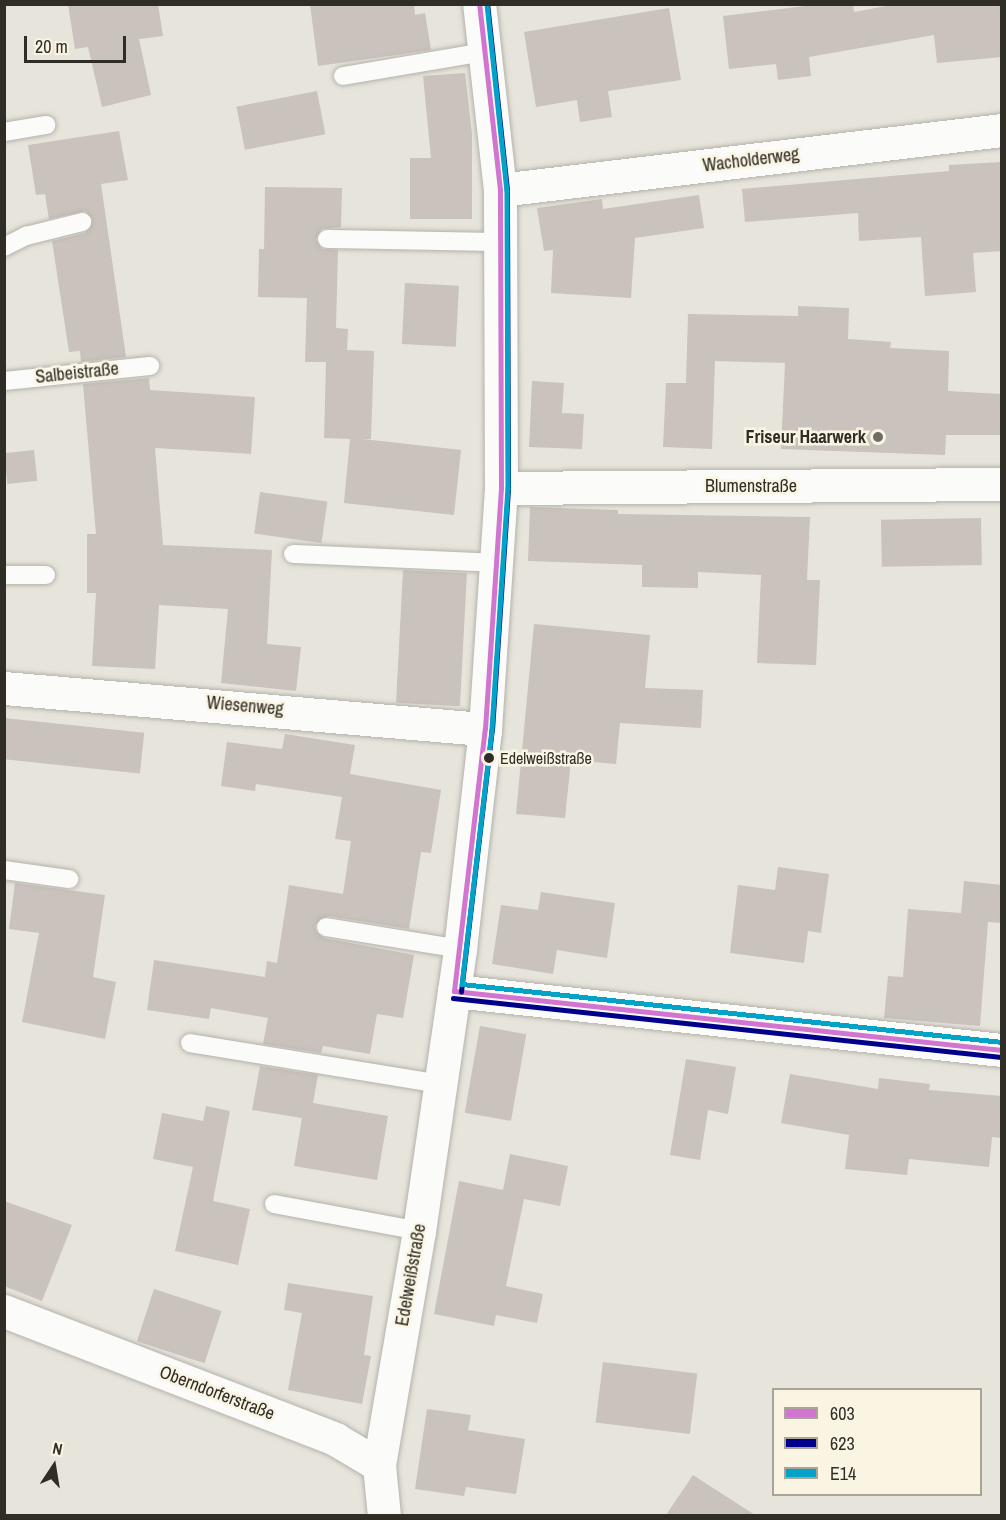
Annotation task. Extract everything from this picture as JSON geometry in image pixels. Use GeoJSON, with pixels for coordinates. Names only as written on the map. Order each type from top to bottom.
{"type":"FeatureCollection","features":[{"type":"Feature","properties":{"kind":"street","name":"Edelweißstraße"},"geometry":{"type":"LineString","coordinates":[[379,1465],[419,1231],[441,1084],[460,949],[485,729],[501,488],[500,190],[479,4]]}},
{"type":"Feature","properties":{"kind":"street","name":"Wacholderweg"},"geometry":{"type":"LineString","coordinates":[[500,190],[1002,130]]}},
{"type":"Feature","properties":{"kind":"street","name":"Blumenstraße"},"geometry":{"type":"LineString","coordinates":[[501,488],[1002,484]]}},
{"type":"Feature","properties":{"kind":"street","name":"Wiesenweg"},"geometry":{"type":"LineString","coordinates":[[4,688],[485,729]]}},
{"type":"Feature","properties":{"kind":"street"},"geometry":{"type":"LineString","coordinates":[[454,991],[1002,1050]]}},
{"type":"Feature","properties":{"kind":"street","name":"Oberndorferstraße"},"geometry":{"type":"LineString","coordinates":[[4,1311],[335,1439],[379,1465]]}},
{"type":"Feature","properties":{"kind":"street"},"geometry":{"type":"LineString","coordinates":[[379,1465],[384,1515]]}},
{"type":"Feature","properties":{"kind":"lane"},"geometry":{"type":"LineString","coordinates":[[343,76],[485,52]]}},
{"type":"Feature","properties":{"kind":"lane"},"geometry":{"type":"LineString","coordinates":[[4,132],[46,125]]}},
{"type":"Feature","properties":{"kind":"lane"},"geometry":{"type":"LineString","coordinates":[[4,247],[26,236],[82,222]]}},
{"type":"Feature","properties":{"kind":"lane"},"geometry":{"type":"LineString","coordinates":[[327,238],[500,242]]}},
{"type":"Feature","properties":{"kind":"lane","name":"Salbeistraße"},"geometry":{"type":"LineString","coordinates":[[4,381],[150,366]]}},
{"type":"Feature","properties":{"kind":"lane"},"geometry":{"type":"LineString","coordinates":[[293,554],[496,563]]}},
{"type":"Feature","properties":{"kind":"lane"},"geometry":{"type":"LineString","coordinates":[[4,575],[46,574]]}},
{"type":"Feature","properties":{"kind":"lane"},"geometry":{"type":"LineString","coordinates":[[4,870],[69,879]]}},
{"type":"Feature","properties":{"kind":"lane"},"geometry":{"type":"LineString","coordinates":[[326,927],[460,949]]}},
{"type":"Feature","properties":{"kind":"lane"},"geometry":{"type":"LineString","coordinates":[[190,1043],[441,1084]]}},
{"type":"Feature","properties":{"kind":"lane"},"geometry":{"type":"LineString","coordinates":[[274,1204],[419,1231]]}},
{"type":"Feature","properties":{"kind":"building"},"geometry":{"type":"Polygon","coordinates":[[[68,4],[158,4],[163,36],[139,39],[151,95],[102,107],[88,47],[75,49],[68,4]]]}},
{"type":"Feature","properties":{"kind":"building"},"geometry":{"type":"Polygon","coordinates":[[[310,4],[414,4],[415,15],[425,13],[431,50],[318,66],[310,4]]]}},
{"type":"Feature","properties":{"kind":"building"},"geometry":{"type":"Polygon","coordinates":[[[822,4],[853,4],[854,12],[897,4],[1002,4],[1002,57],[937,63],[934,35],[809,57],[811,76],[778,80],[776,64],[729,69],[723,16],[822,4]]]}},
{"type":"Feature","properties":{"kind":"building"},"geometry":{"type":"Polygon","coordinates":[[[669,8],[681,80],[608,91],[612,117],[580,122],[577,100],[536,107],[524,32],[669,8]]]}},
{"type":"Feature","properties":{"kind":"building"},"geometry":{"type":"Polygon","coordinates":[[[465,73],[472,135],[472,219],[410,219],[410,158],[431,158],[423,76],[465,73]]]}},
{"type":"Feature","properties":{"kind":"building"},"geometry":{"type":"Polygon","coordinates":[[[317,91],[325,134],[245,150],[237,107],[317,91]]]}},
{"type":"Feature","properties":{"kind":"building"},"geometry":{"type":"Polygon","coordinates":[[[119,131],[128,180],[101,184],[126,357],[81,362],[80,351],[69,352],[52,241],[85,233],[93,220],[85,211],[49,219],[45,194],[36,195],[28,145],[119,131]]]}},
{"type":"Feature","properties":{"kind":"building"},"geometry":{"type":"Polygon","coordinates":[[[1002,162],[1002,251],[973,253],[976,292],[925,296],[921,237],[859,241],[858,213],[745,222],[742,189],[949,171],[949,165],[1002,162]]]}},
{"type":"Feature","properties":{"kind":"building"},"geometry":{"type":"Polygon","coordinates":[[[265,187],[342,188],[341,227],[322,229],[316,239],[322,249],[338,250],[336,328],[348,329],[347,350],[374,351],[371,439],[363,439],[461,450],[454,515],[344,503],[350,439],[324,438],[326,362],[305,362],[307,298],[258,297],[259,249],[264,249],[265,187]]]}},
{"type":"Feature","properties":{"kind":"building"},"geometry":{"type":"Polygon","coordinates":[[[699,195],[704,228],[635,238],[631,298],[551,293],[553,250],[544,251],[537,208],[602,199],[603,209],[699,195]]]}},
{"type":"Feature","properties":{"kind":"building"},"geometry":{"type":"Polygon","coordinates":[[[405,283],[459,286],[456,347],[402,344],[405,283]]]}},
{"type":"Feature","properties":{"kind":"building"},"geometry":{"type":"Polygon","coordinates":[[[798,306],[849,308],[848,339],[891,342],[890,348],[949,351],[948,391],[1002,394],[1002,435],[946,435],[945,455],[781,449],[785,363],[715,361],[712,449],[663,447],[666,383],[686,383],[688,314],[798,316],[798,306]]]}},
{"type":"Feature","properties":{"kind":"building"},"geometry":{"type":"Polygon","coordinates":[[[149,378],[150,390],[255,397],[251,454],[155,448],[163,545],[272,550],[267,644],[301,647],[296,691],[221,683],[228,609],[159,605],[155,669],[92,666],[96,593],[87,593],[87,534],[96,534],[83,384],[149,378]]]}},
{"type":"Feature","properties":{"kind":"building"},"geometry":{"type":"Polygon","coordinates":[[[532,381],[564,383],[562,413],[584,414],[582,449],[529,447],[532,381]]]}},
{"type":"Feature","properties":{"kind":"building"},"geometry":{"type":"Polygon","coordinates":[[[34,450],[37,481],[7,484],[4,453],[34,450]]]}},
{"type":"Feature","properties":{"kind":"building"},"geometry":{"type":"Polygon","coordinates":[[[260,492],[327,501],[321,543],[254,534],[260,492]]]}},
{"type":"Feature","properties":{"kind":"building"},"geometry":{"type":"Polygon","coordinates":[[[530,507],[618,510],[618,514],[810,517],[807,580],[820,580],[816,665],[757,663],[761,575],[698,572],[698,588],[642,587],[642,565],[528,561],[530,507]]]}},
{"type":"Feature","properties":{"kind":"building"},"geometry":{"type":"Polygon","coordinates":[[[981,518],[982,565],[882,567],[881,520],[981,518]]]}},
{"type":"Feature","properties":{"kind":"building"},"geometry":{"type":"Polygon","coordinates":[[[403,570],[467,573],[460,706],[396,703],[403,570]]]}},
{"type":"Feature","properties":{"kind":"building"},"geometry":{"type":"Polygon","coordinates":[[[534,624],[650,635],[645,688],[703,690],[701,728],[620,723],[616,764],[571,760],[565,818],[516,814],[534,624]]]}},
{"type":"Feature","properties":{"kind":"building"},"geometry":{"type":"Polygon","coordinates":[[[4,718],[144,733],[140,774],[4,759],[4,718]]]}},
{"type":"Feature","properties":{"kind":"building"},"geometry":{"type":"Polygon","coordinates":[[[285,734],[355,745],[350,774],[441,790],[431,853],[421,852],[409,929],[328,916],[315,925],[316,931],[324,938],[414,955],[403,1018],[377,1014],[370,1054],[323,1046],[321,1053],[263,1044],[268,1018],[211,1008],[209,1019],[147,1010],[154,960],[265,977],[267,961],[277,963],[289,885],[343,894],[351,841],[335,839],[342,797],[256,784],[255,791],[221,786],[227,742],[282,749],[285,734]]]}},
{"type":"Feature","properties":{"kind":"building"},"geometry":{"type":"Polygon","coordinates":[[[778,867],[829,874],[821,933],[808,931],[804,963],[730,953],[738,885],[775,890],[778,867]]]}},
{"type":"Feature","properties":{"kind":"building"},"geometry":{"type":"Polygon","coordinates":[[[964,881],[1002,885],[1002,923],[988,922],[980,1026],[884,1018],[888,976],[903,977],[908,909],[961,913],[964,881]]]}},
{"type":"Feature","properties":{"kind":"building"},"geometry":{"type":"Polygon","coordinates":[[[15,883],[105,895],[93,977],[116,982],[105,1039],[22,1022],[39,933],[9,929],[15,883]]]}},
{"type":"Feature","properties":{"kind":"building"},"geometry":{"type":"Polygon","coordinates":[[[541,892],[615,903],[607,958],[557,950],[553,974],[492,964],[501,905],[538,910],[541,892]]]}},
{"type":"Feature","properties":{"kind":"building"},"geometry":{"type":"Polygon","coordinates":[[[480,1026],[526,1034],[511,1121],[465,1113],[480,1026]]]}},
{"type":"Feature","properties":{"kind":"building"},"geometry":{"type":"Polygon","coordinates":[[[686,1059],[736,1067],[728,1114],[708,1110],[700,1160],[670,1155],[686,1059]]]}},
{"type":"Feature","properties":{"kind":"building"},"geometry":{"type":"Polygon","coordinates":[[[260,1066],[318,1075],[313,1103],[388,1116],[377,1180],[294,1166],[302,1118],[252,1110],[260,1066]]]}},
{"type":"Feature","properties":{"kind":"building"},"geometry":{"type":"Polygon","coordinates":[[[790,1074],[878,1089],[879,1078],[930,1084],[929,1090],[1002,1096],[1002,1138],[992,1137],[989,1167],[909,1159],[907,1175],[845,1169],[849,1135],[781,1123],[790,1074]]]}},
{"type":"Feature","properties":{"kind":"building"},"geometry":{"type":"Polygon","coordinates":[[[206,1106],[230,1111],[213,1201],[250,1209],[238,1265],[175,1251],[193,1167],[153,1159],[162,1113],[203,1121],[206,1106]]]}},
{"type":"Feature","properties":{"kind":"building"},"geometry":{"type":"Polygon","coordinates":[[[510,1154],[568,1166],[560,1206],[524,1199],[506,1286],[543,1294],[537,1323],[496,1315],[494,1326],[434,1314],[459,1181],[503,1190],[510,1154]]]}},
{"type":"Feature","properties":{"kind":"building"},"geometry":{"type":"Polygon","coordinates":[[[4,1201],[72,1225],[42,1301],[4,1286],[4,1201]]]}},
{"type":"Feature","properties":{"kind":"building"},"geometry":{"type":"Polygon","coordinates":[[[288,1283],[373,1296],[364,1355],[371,1356],[362,1404],[288,1390],[302,1313],[284,1310],[288,1283]]]}},
{"type":"Feature","properties":{"kind":"building"},"geometry":{"type":"Polygon","coordinates":[[[154,1289],[222,1311],[205,1363],[137,1341],[154,1289]]]}},
{"type":"Feature","properties":{"kind":"building"},"geometry":{"type":"Polygon","coordinates":[[[603,1362],[697,1374],[690,1434],[596,1423],[603,1362]]]}},
{"type":"Feature","properties":{"kind":"building"},"geometry":{"type":"Polygon","coordinates":[[[427,1409],[471,1415],[468,1430],[525,1439],[516,1494],[466,1487],[464,1496],[415,1489],[427,1409]]]}},
{"type":"Feature","properties":{"kind":"building"},"geometry":{"type":"Polygon","coordinates":[[[693,1475],[755,1515],[666,1515],[693,1475]]]}},
{"type":"Feature","properties":{"kind":"transit line","name":"603"},"geometry":{"type":"LineString","coordinates":[[454,991],[485,729],[501,488],[500,190],[479,4]]}},
{"type":"Feature","properties":{"kind":"transit line","name":"623"},"geometry":{"type":"LineString","coordinates":[[461,992],[492,730],[508,488],[507,190],[487,4]]}},
{"type":"Feature","properties":{"kind":"transit line","name":"E14"},"geometry":{"type":"LineString","coordinates":[[487,4],[507,190],[508,488],[492,730],[462,984],[1002,1042]]}},
{"type":"Feature","properties":{"kind":"transit line","name":"603"},"geometry":{"type":"LineString","coordinates":[[454,991],[1002,1050]]}},
{"type":"Feature","properties":{"kind":"transit line","name":"623"},"geometry":{"type":"LineString","coordinates":[[453,998],[1001,1057]]}},
{"type":"Feature","properties":{"kind":"place","name":"Friseur Haarwerk"},"geometry":{"type":"Point","coordinates":[878,437]}},
{"type":"Feature","properties":{"kind":"place","name":"Edelweißstraße"},"geometry":{"type":"Point","coordinates":[489,758]}}]}
